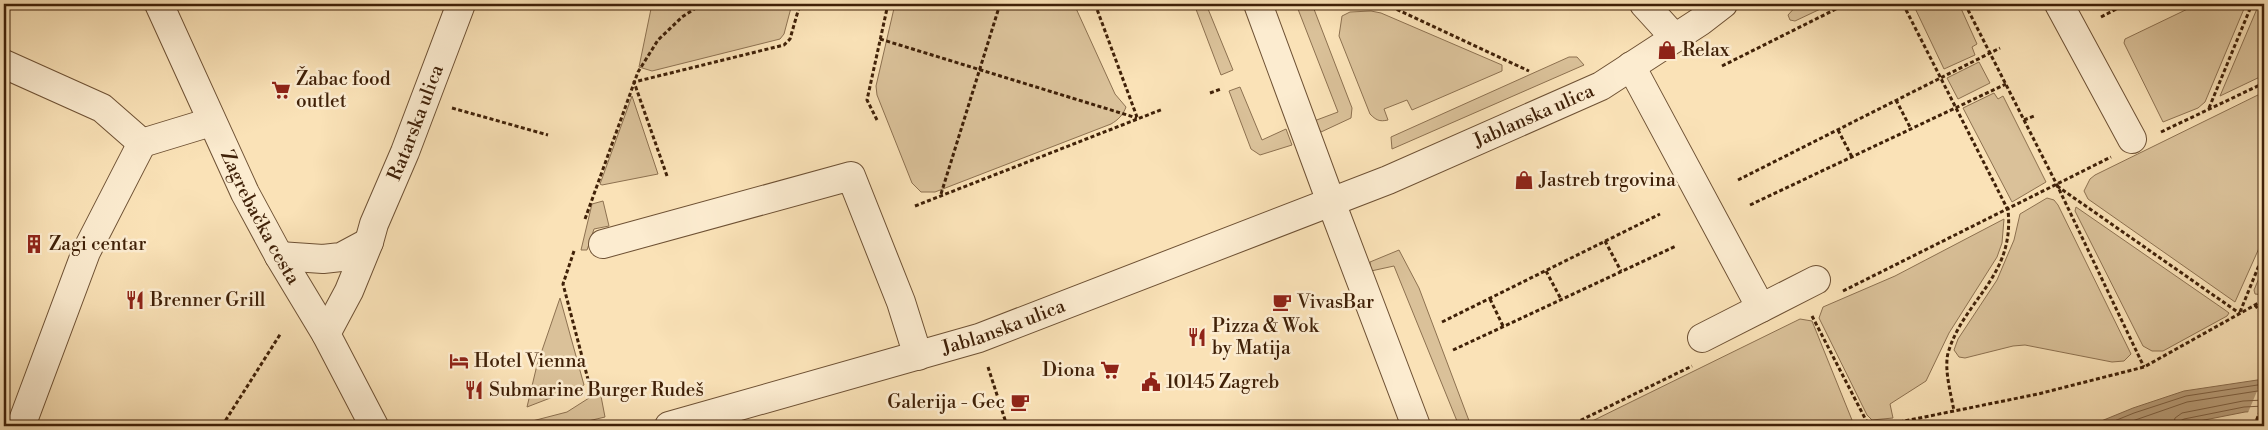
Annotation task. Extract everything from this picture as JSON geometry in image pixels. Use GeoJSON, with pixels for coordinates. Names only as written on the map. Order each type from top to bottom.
{"type":"FeatureCollection","features":[{"type":"Feature","properties":{"kind":"street","name":"Zagrebačka cesta"},"geometry":{"type":"LineString","coordinates":[[158,4],[245,193],[279,256],[326,334],[374,426]]}},
{"type":"Feature","properties":{"kind":"street","name":"Ratarska ulica"},"geometry":{"type":"LineString","coordinates":[[326,334],[349,291],[369,242],[374,224],[405,152],[461,4]]}},
{"type":"Feature","properties":{"kind":"street"},"geometry":{"type":"LineString","coordinates":[[1258,4],[1330,202],[1416,426]]}},
{"type":"Feature","properties":{"kind":"street"},"geometry":{"type":"LineString","coordinates":[[1644,4],[1675,38]]}},
{"type":"Feature","properties":{"kind":"street","name":"Jablanska ulica"},"geometry":{"type":"LineString","coordinates":[[669,426],[979,338],[1330,202],[1468,146],[1601,86],[1723,4]]}},
{"type":"Feature","properties":{"kind":"street"},"geometry":{"type":"LineString","coordinates":[[2059,4],[2124,147]]}},
{"type":"Feature","properties":{"kind":"street"},"geometry":{"type":"LineString","coordinates":[[4,64],[102,108],[142,143]]}},
{"type":"Feature","properties":{"kind":"street"},"geometry":{"type":"LineString","coordinates":[[1632,66],[1761,308]]}},
{"type":"Feature","properties":{"kind":"street"},"geometry":{"type":"LineString","coordinates":[[21,426],[86,252],[142,143],[211,122]]}},
{"type":"Feature","properties":{"kind":"street"},"geometry":{"type":"LineString","coordinates":[[603,244],[851,176],[901,302],[918,356]]}},
{"type":"Feature","properties":{"kind":"street"},"geometry":{"type":"LineString","coordinates":[[279,256],[323,259],[341,257],[369,242]]}},
{"type":"Feature","properties":{"kind":"street"},"geometry":{"type":"LineString","coordinates":[[1702,338],[1761,308],[1827,287]]}},
{"type":"Feature","properties":{"kind":"path"},"geometry":{"type":"LineString","coordinates":[[692,4],[693,10]]}},
{"type":"Feature","properties":{"kind":"path"},"geometry":{"type":"LineString","coordinates":[[583,223],[634,82],[658,40],[702,4]]}},
{"type":"Feature","properties":{"kind":"path"},"geometry":{"type":"LineString","coordinates":[[634,82],[784,45],[790,39],[800,4]]}},
{"type":"Feature","properties":{"kind":"path"},"geometry":{"type":"LineString","coordinates":[[877,120],[867,100],[888,4]]}},
{"type":"Feature","properties":{"kind":"path"},"geometry":{"type":"LineString","coordinates":[[941,194],[1000,4]]}},
{"type":"Feature","properties":{"kind":"path"},"geometry":{"type":"LineString","coordinates":[[1095,4],[1138,118]]}},
{"type":"Feature","properties":{"kind":"path"},"geometry":{"type":"LineString","coordinates":[[1385,4],[1529,71]]}},
{"type":"Feature","properties":{"kind":"path"},"geometry":{"type":"LineString","coordinates":[[1722,66],[1846,4]]}},
{"type":"Feature","properties":{"kind":"path"},"geometry":{"type":"LineString","coordinates":[[1903,4],[2008,210],[2010,227],[2006,250],[1995,275],[1956,334],[1948,354],[1954,411]]}},
{"type":"Feature","properties":{"kind":"path"},"geometry":{"type":"LineString","coordinates":[[1965,4],[2057,185],[2144,367]]}},
{"type":"Feature","properties":{"kind":"path"},"geometry":{"type":"LineString","coordinates":[[2209,109],[2252,4]]}},
{"type":"Feature","properties":{"kind":"path"},"geometry":{"type":"LineString","coordinates":[[880,39],[1138,118]]}},
{"type":"Feature","properties":{"kind":"path"},"geometry":{"type":"LineString","coordinates":[[1738,180],[2000,48]]}},
{"type":"Feature","properties":{"kind":"path"},"geometry":{"type":"LineString","coordinates":[[634,82],[667,176]]}},
{"type":"Feature","properties":{"kind":"path"},"geometry":{"type":"LineString","coordinates":[[2159,133],[2264,83]]}},
{"type":"Feature","properties":{"kind":"path"},"geometry":{"type":"LineString","coordinates":[[1750,205],[2006,84]]}},
{"type":"Feature","properties":{"kind":"path"},"geometry":{"type":"LineString","coordinates":[[1210,93],[1220,89]]}},
{"type":"Feature","properties":{"kind":"path"},"geometry":{"type":"LineString","coordinates":[[1896,100],[1911,129]]}},
{"type":"Feature","properties":{"kind":"path"},"geometry":{"type":"LineString","coordinates":[[443,106],[548,135]]}},
{"type":"Feature","properties":{"kind":"path"},"geometry":{"type":"LineString","coordinates":[[915,206],[941,194],[1162,109]]}},
{"type":"Feature","properties":{"kind":"path"},"geometry":{"type":"LineString","coordinates":[[2024,120],[2034,116]]}},
{"type":"Feature","properties":{"kind":"path"},"geometry":{"type":"LineString","coordinates":[[1838,130],[1852,157]]}},
{"type":"Feature","properties":{"kind":"path"},"geometry":{"type":"LineString","coordinates":[[1827,287],[2008,210],[2124,147]]}},
{"type":"Feature","properties":{"kind":"path"},"geometry":{"type":"LineString","coordinates":[[2057,185],[2239,312]]}},
{"type":"Feature","properties":{"kind":"path"},"geometry":{"type":"LineString","coordinates":[[1442,322],[1660,214]]}},
{"type":"Feature","properties":{"kind":"path"},"geometry":{"type":"LineString","coordinates":[[1605,241],[1621,271]]}},
{"type":"Feature","properties":{"kind":"path"},"geometry":{"type":"LineString","coordinates":[[1453,350],[1676,246]]}},
{"type":"Feature","properties":{"kind":"path"},"geometry":{"type":"LineString","coordinates":[[574,250],[563,284],[590,387]]}},
{"type":"Feature","properties":{"kind":"path"},"geometry":{"type":"LineString","coordinates":[[2239,312],[2264,253]]}},
{"type":"Feature","properties":{"kind":"path"},"geometry":{"type":"LineString","coordinates":[[1546,271],[1561,299]]}},
{"type":"Feature","properties":{"kind":"path"},"geometry":{"type":"LineString","coordinates":[[1490,299],[1503,326]]}},
{"type":"Feature","properties":{"kind":"path"},"geometry":{"type":"LineString","coordinates":[[1880,426],[2038,394],[2144,367],[2239,312],[2264,300]]}},
{"type":"Feature","properties":{"kind":"path"},"geometry":{"type":"LineString","coordinates":[[2255,305],[2264,317]]}},
{"type":"Feature","properties":{"kind":"path"},"geometry":{"type":"LineString","coordinates":[[1808,309],[1870,426]]}},
{"type":"Feature","properties":{"kind":"path"},"geometry":{"type":"LineString","coordinates":[[222,426],[281,333]]}},
{"type":"Feature","properties":{"kind":"path"},"geometry":{"type":"LineString","coordinates":[[986,359],[1008,426]]}},
{"type":"Feature","properties":{"kind":"path"},"geometry":{"type":"LineString","coordinates":[[1569,426],[1693,366]]}},
{"type":"Feature","properties":{"kind":"path"},"geometry":{"type":"LineString","coordinates":[[2254,426],[2264,402]]}},
{"type":"Feature","properties":{"kind":"shaded area"},"geometry":{"type":"Polygon","coordinates":[[[652,4],[792,4],[784,34],[780,39],[652,71],[639,67],[652,4]]]}},
{"type":"Feature","properties":{"kind":"shaded area"},"geometry":{"type":"Polygon","coordinates":[[[895,4],[1074,4],[1115,94],[1126,107],[1125,110],[1111,124],[935,192],[921,192],[912,183],[877,95],[876,86],[895,4]]]}},
{"type":"Feature","properties":{"kind":"shaded area"},"geometry":{"type":"Polygon","coordinates":[[[1194,4],[1206,4],[1233,70],[1221,75],[1194,4]]]}},
{"type":"Feature","properties":{"kind":"shaded area"},"geometry":{"type":"Polygon","coordinates":[[[1296,4],[1312,4],[1352,108],[1351,118],[1321,132],[1314,121],[1338,112],[1296,4]]]}},
{"type":"Feature","properties":{"kind":"shaded area"},"geometry":{"type":"Polygon","coordinates":[[[1798,4],[1831,4],[1795,21],[1790,20],[1788,15],[1798,4]]]}},
{"type":"Feature","properties":{"kind":"shaded area"},"geometry":{"type":"Polygon","coordinates":[[[1913,4],[1959,4],[1977,44],[1972,47],[1975,55],[1944,69],[1913,4]]]}},
{"type":"Feature","properties":{"kind":"shaded area"},"geometry":{"type":"Polygon","coordinates":[[[2198,4],[2246,4],[2205,102],[2198,108],[2163,122],[2124,43],[2125,39],[2198,4]]]}},
{"type":"Feature","properties":{"kind":"shaded area"},"geometry":{"type":"Polygon","coordinates":[[[2259,4],[2264,4],[2264,75],[2220,96],[2259,4]]]}},
{"type":"Feature","properties":{"kind":"shaded area"},"geometry":{"type":"Polygon","coordinates":[[[1371,11],[1381,13],[1502,65],[1502,71],[1412,110],[1407,100],[1384,109],[1388,120],[1378,120],[1370,114],[1339,36],[1342,16],[1350,12],[1371,11]]]}},
{"type":"Feature","properties":{"kind":"shaded area"},"geometry":{"type":"Polygon","coordinates":[[[1569,57],[1577,57],[1584,65],[1392,149],[1391,137],[1569,57]]]}},
{"type":"Feature","properties":{"kind":"shaded area"},"geometry":{"type":"Polygon","coordinates":[[[1979,62],[1990,83],[1958,99],[1947,78],[1979,62]]]}},
{"type":"Feature","properties":{"kind":"shaded area"},"geometry":{"type":"Polygon","coordinates":[[[1240,87],[1262,140],[1286,129],[1292,145],[1260,155],[1251,149],[1229,91],[1240,87]]]}},
{"type":"Feature","properties":{"kind":"shaded area"},"geometry":{"type":"Polygon","coordinates":[[[2264,92],[2264,237],[2235,302],[2088,199],[2084,191],[2090,179],[2095,175],[2264,92]]]}},
{"type":"Feature","properties":{"kind":"shaded area"},"geometry":{"type":"Polygon","coordinates":[[[1994,93],[1998,99],[2003,96],[2046,182],[2012,202],[1963,108],[1994,93]]]}},
{"type":"Feature","properties":{"kind":"shaded area"},"geometry":{"type":"Polygon","coordinates":[[[632,96],[658,174],[602,185],[600,184],[632,96]]]}},
{"type":"Feature","properties":{"kind":"shaded area"},"geometry":{"type":"Polygon","coordinates":[[[2047,198],[2054,200],[2058,205],[2131,354],[2124,361],[2112,362],[2025,345],[2013,346],[1965,358],[1959,357],[1954,350],[1958,339],[1997,280],[2014,240],[2020,214],[2047,198]]]}},
{"type":"Feature","properties":{"kind":"shaded area"},"geometry":{"type":"Polygon","coordinates":[[[603,201],[609,226],[594,229],[587,250],[581,250],[592,204],[603,201]]]}},
{"type":"Feature","properties":{"kind":"shaded area"},"geometry":{"type":"Polygon","coordinates":[[[2076,207],[2225,310],[2229,313],[2227,316],[2163,351],[2152,351],[2143,346],[2075,211],[2076,207]]]}},
{"type":"Feature","properties":{"kind":"shaded area"},"geometry":{"type":"Polygon","coordinates":[[[2004,219],[2002,243],[1997,257],[1949,333],[1926,381],[1890,404],[1893,418],[1872,420],[1867,415],[1819,318],[1823,307],[1895,276],[2004,219]]]}},
{"type":"Feature","properties":{"kind":"shaded area"},"geometry":{"type":"Polygon","coordinates":[[[1399,250],[1419,288],[1471,426],[1459,426],[1394,266],[1371,271],[1370,262],[1399,250]]]}},
{"type":"Feature","properties":{"kind":"shaded area"},"geometry":{"type":"Polygon","coordinates":[[[2264,266],[2264,295],[2255,294],[2254,290],[2264,266]]]}},
{"type":"Feature","properties":{"kind":"shaded area"},"geometry":{"type":"Polygon","coordinates":[[[560,298],[584,385],[527,407],[537,365],[560,298]]]}},
{"type":"Feature","properties":{"kind":"shaded area"},"geometry":{"type":"Polygon","coordinates":[[[1800,319],[1812,321],[1854,425],[1582,426],[1800,319]]]}},
{"type":"Feature","properties":{"kind":"shaded area"},"geometry":{"type":"Polygon","coordinates":[[[600,391],[605,417],[567,426],[513,426],[567,412],[600,391]]]}},
{"type":"Feature","properties":{"kind":"water"},"geometry":{"type":"Polygon","coordinates":[[[2264,379],[2264,411],[2245,412],[2174,426],[2089,426],[2133,408],[2184,391],[2264,379]]]}},
{"type":"Feature","properties":{"kind":"pier"},"geometry":{"type":"Polygon","coordinates":[[[2263,377],[2264,413],[2247,415],[2263,377]]]}},
{"type":"Feature","properties":{"kind":"place","name":"Relax"},"geometry":{"type":"Point","coordinates":[1667,50]}},
{"type":"Feature","properties":{"kind":"place","name":"Žabac food outlet"},"geometry":{"type":"Point","coordinates":[281,90]}},
{"type":"Feature","properties":{"kind":"place","name":"Jastreb trgovina"},"geometry":{"type":"Point","coordinates":[1524,180]}},
{"type":"Feature","properties":{"kind":"place","name":"Zagi centar"},"geometry":{"type":"Point","coordinates":[34,244]}},
{"type":"Feature","properties":{"kind":"place","name":"Brenner Grill"},"geometry":{"type":"Point","coordinates":[135,300]}},
{"type":"Feature","properties":{"kind":"place","name":"VivasBar"},"geometry":{"type":"Point","coordinates":[1282,302]}},
{"type":"Feature","properties":{"kind":"place","name":"Pizza & Wok by Matija"},"geometry":{"type":"Point","coordinates":[1197,337]}},
{"type":"Feature","properties":{"kind":"place","name":"Hotel Vienna"},"geometry":{"type":"Point","coordinates":[459,361]}},
{"type":"Feature","properties":{"kind":"place","name":"Diona"},"geometry":{"type":"Point","coordinates":[1110,370]}},
{"type":"Feature","properties":{"kind":"place","name":"10145 Zagreb"},"geometry":{"type":"Point","coordinates":[1151,382]}},
{"type":"Feature","properties":{"kind":"place","name":"Submarine Burger Rudeš"},"geometry":{"type":"Point","coordinates":[474,390]}},
{"type":"Feature","properties":{"kind":"place","name":"Galerija - Gec"},"geometry":{"type":"Point","coordinates":[1020,402]}}]}
